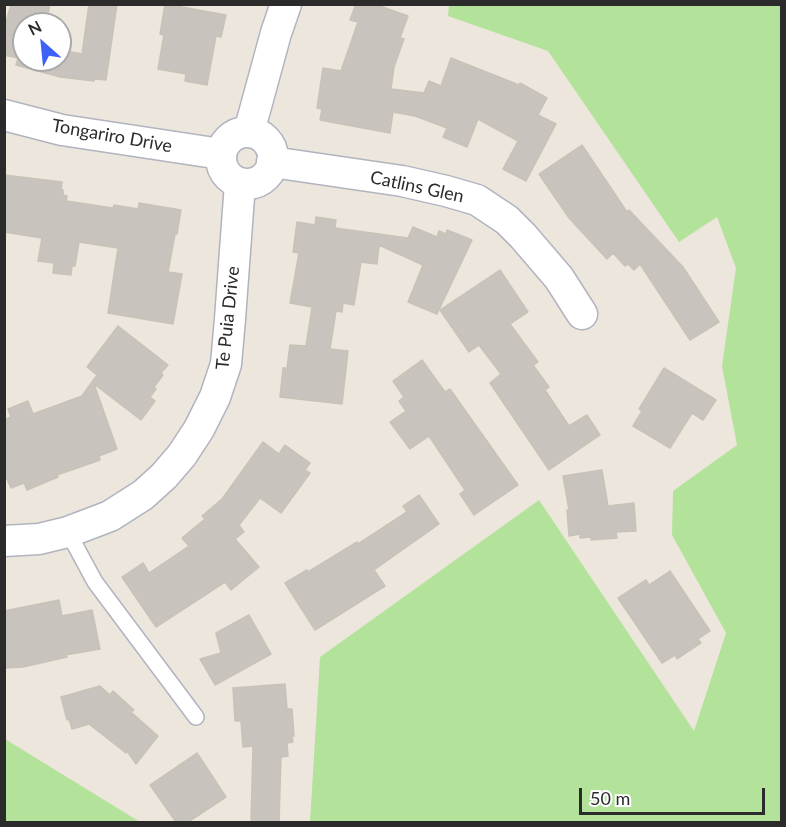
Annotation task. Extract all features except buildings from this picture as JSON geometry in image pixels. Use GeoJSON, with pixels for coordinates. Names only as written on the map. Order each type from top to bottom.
{"type":"FeatureCollection","features":[{"type":"Feature","properties":{"kind":"street"},"geometry":{"type":"LineString","coordinates":[[249,132],[286,4]]}},
{"type":"Feature","properties":{"kind":"street","name":"Tongariro Drive"},"geometry":{"type":"LineString","coordinates":[[4,115],[62,130],[221,154]]}},
{"type":"Feature","properties":{"kind":"street"},"geometry":{"type":"LineString","coordinates":[[249,132],[257,134],[270,145],[272,162],[265,177],[249,184],[240,183],[231,179],[225,172],[221,164],[221,154],[223,147],[234,136],[249,132]]}},
{"type":"Feature","properties":{"kind":"street","name":"Catlins Glen"},"geometry":{"type":"LineString","coordinates":[[272,162],[402,181],[477,201],[507,220],[522,236],[559,278],[582,314]]}},
{"type":"Feature","properties":{"kind":"street","name":"Te Puia Drive"},"geometry":{"type":"LineString","coordinates":[[4,541],[39,539],[68,532],[110,516],[143,495],[164,476],[200,429],[215,397],[226,364],[240,183]]}},
{"type":"Feature","properties":{"kind":"lane"},"geometry":{"type":"LineString","coordinates":[[68,532],[94,582],[196,717]]}},
{"type":"Feature","properties":{"kind":"green space"},"geometry":{"type":"Polygon","coordinates":[[[449,5],[781,5],[781,822],[310,822],[320,657],[539,500],[694,731],[726,633],[672,535],[673,491],[737,445],[722,366],[736,268],[717,217],[679,242],[548,51],[448,16],[449,5]]]}},
{"type":"Feature","properties":{"kind":"green space"},"geometry":{"type":"Polygon","coordinates":[[[5,739],[140,822],[5,822],[5,739]]]}}]}
